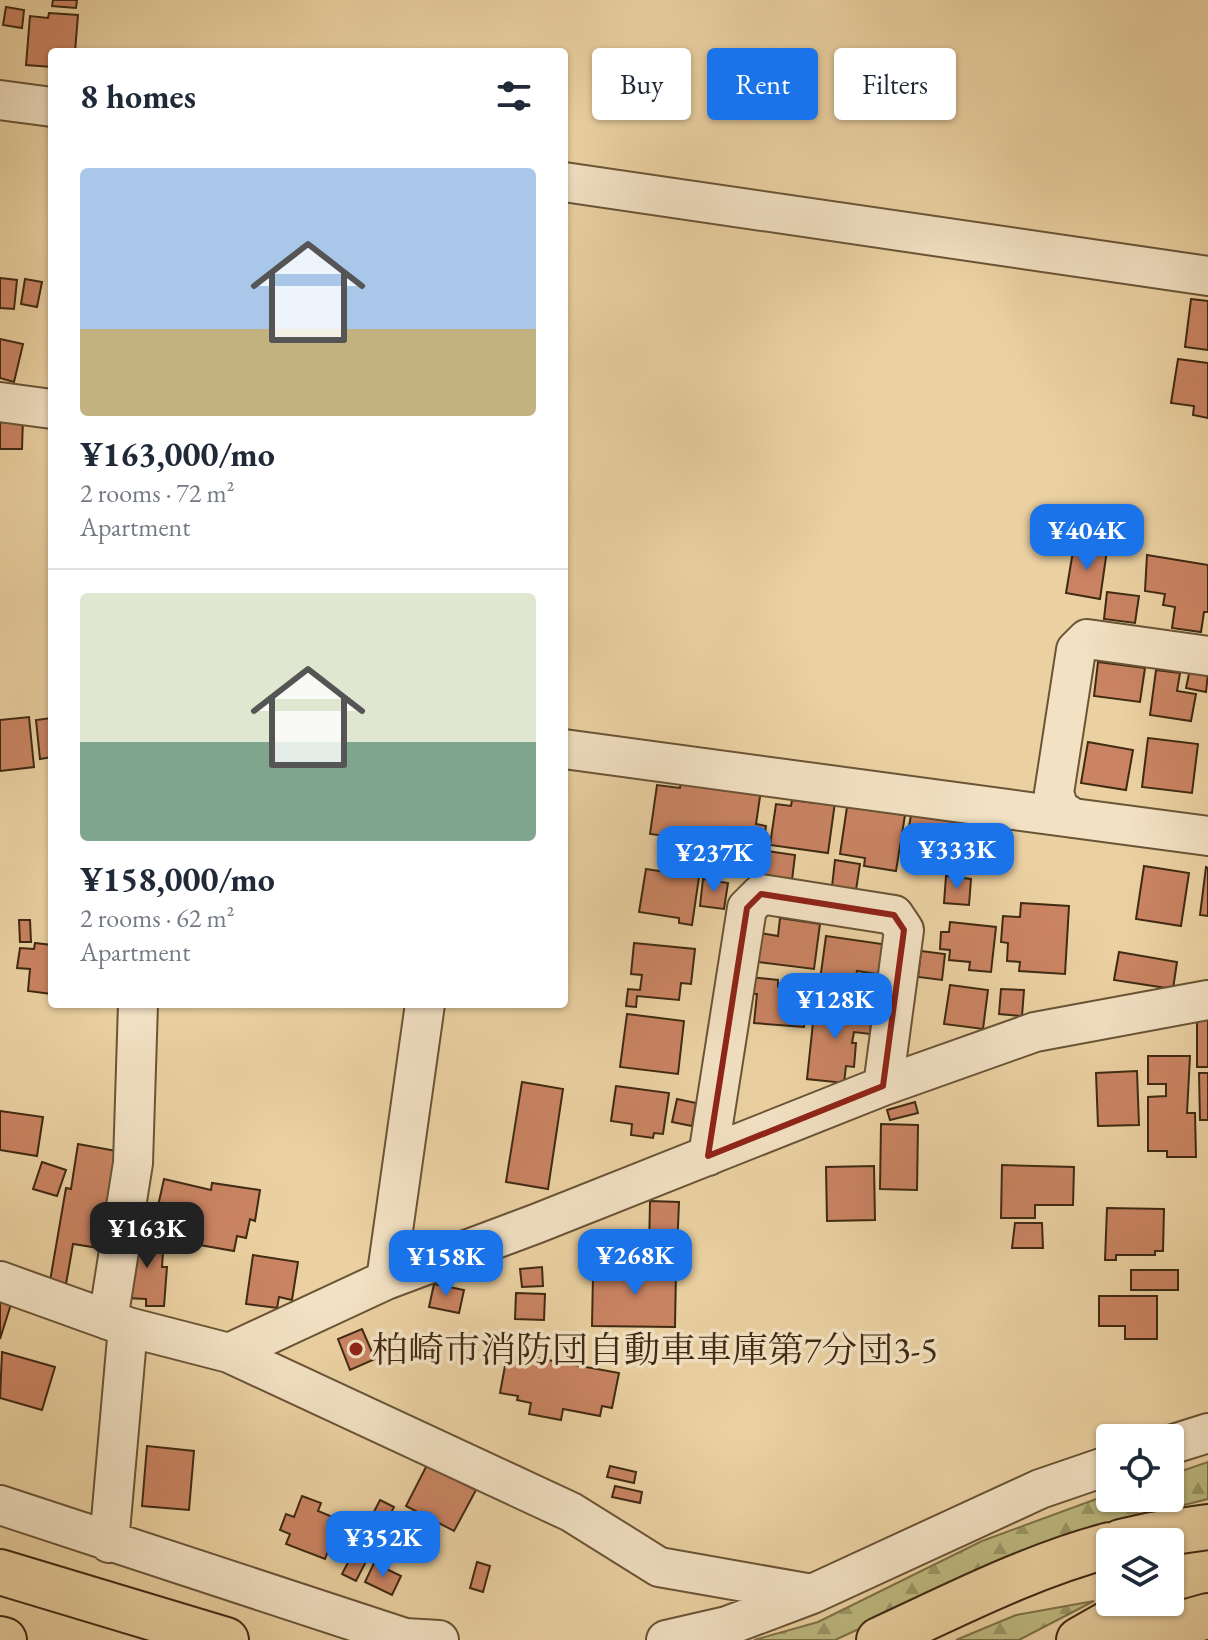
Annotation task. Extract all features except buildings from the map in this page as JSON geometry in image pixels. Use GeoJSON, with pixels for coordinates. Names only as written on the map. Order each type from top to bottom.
{"type":"FeatureCollection","features":[{"type":"Feature","properties":{"kind":"highway"},"geometry":{"type":"LineString","coordinates":[[1184,1531],[1208,1527]]}},
{"type":"Feature","properties":{"kind":"highway"},"geometry":{"type":"LineString","coordinates":[[879,1640],[969,1599],[1096,1550]]}},
{"type":"Feature","properties":{"kind":"highway"},"geometry":{"type":"LineString","coordinates":[[0,1572],[226,1640]]}},
{"type":"Feature","properties":{"kind":"highway"},"geometry":{"type":"LineString","coordinates":[[0,1585],[144,1640]]}},
{"type":"Feature","properties":{"kind":"highway"},"geometry":{"type":"LineString","coordinates":[[1184,1594],[1208,1587]]}},
{"type":"Feature","properties":{"kind":"highway"},"geometry":{"type":"LineString","coordinates":[[1079,1640],[1125,1616]]}},
{"type":"Feature","properties":{"kind":"highway"},"geometry":{"type":"LineString","coordinates":[[1140,1640],[1208,1616]]}},
{"type":"Feature","properties":{"kind":"street"},"geometry":{"type":"LineString","coordinates":[[0,100],[48,106]]}},
{"type":"Feature","properties":{"kind":"street"},"geometry":{"type":"LineString","coordinates":[[568,183],[1208,276]]}},
{"type":"Feature","properties":{"kind":"street"},"geometry":{"type":"LineString","coordinates":[[0,402],[48,408]]}},
{"type":"Feature","properties":{"kind":"street"},"geometry":{"type":"LineString","coordinates":[[1073,818],[1059,809],[1054,793],[1076,650],[1087,639],[1208,656]]}},
{"type":"Feature","properties":{"kind":"street"},"geometry":{"type":"LineString","coordinates":[[568,750],[1208,836]]}},
{"type":"Feature","properties":{"kind":"street"},"geometry":{"type":"LineString","coordinates":[[708,1156],[747,908],[761,894],[894,915],[904,930],[883,1086]]}},
{"type":"Feature","properties":{"kind":"street"},"geometry":{"type":"LineString","coordinates":[[229,1353],[386,1280],[883,1086],[1035,1032],[1208,1000]]}},
{"type":"Feature","properties":{"kind":"street"},"geometry":{"type":"LineString","coordinates":[[109,1543],[118,1324],[133,1163],[138,1008]]}},
{"type":"Feature","properties":{"kind":"street"},"geometry":{"type":"LineString","coordinates":[[386,1280],[424,1008]]}},
{"type":"Feature","properties":{"kind":"street"},"geometry":{"type":"LineString","coordinates":[[0,1281],[118,1324],[229,1353],[571,1512],[659,1567],[812,1594]]}},
{"type":"Feature","properties":{"kind":"street"},"geometry":{"type":"LineString","coordinates":[[1184,1441],[1208,1433]]}},
{"type":"Feature","properties":{"kind":"street"},"geometry":{"type":"LineString","coordinates":[[666,1640],[727,1626],[812,1594],[1040,1489],[1096,1470]]}},
{"type":"Feature","properties":{"kind":"street"},"geometry":{"type":"LineString","coordinates":[[0,1505],[405,1638],[439,1640]]}},
{"type":"Feature","properties":{"kind":"highlighted area"},"geometry":{"type":"Polygon","coordinates":[[[761,894],[894,915],[904,930],[883,1086],[708,1156],[747,908],[761,894]]]}},
{"type":"Feature","properties":{"kind":"green space"},"geometry":{"type":"Polygon","coordinates":[[[1208,1462],[1208,1499],[1184,1505],[1184,1470],[1208,1462]]]}},
{"type":"Feature","properties":{"kind":"green space"},"geometry":{"type":"Polygon","coordinates":[[[1096,1499],[1096,1512],[1156,1512],[1096,1528],[835,1640],[754,1640],[818,1622],[982,1541],[1096,1499]]]}},
{"type":"Feature","properties":{"kind":"green space"},"geometry":{"type":"Polygon","coordinates":[[[1094,1601],[1019,1640],[956,1640],[1016,1615],[1094,1601]]]}},
{"type":"Feature","properties":{"kind":"place","name":"柏崎市消防団自動車車庫第7分団3-5"},"geometry":{"type":"Point","coordinates":[356,1349]}}]}
